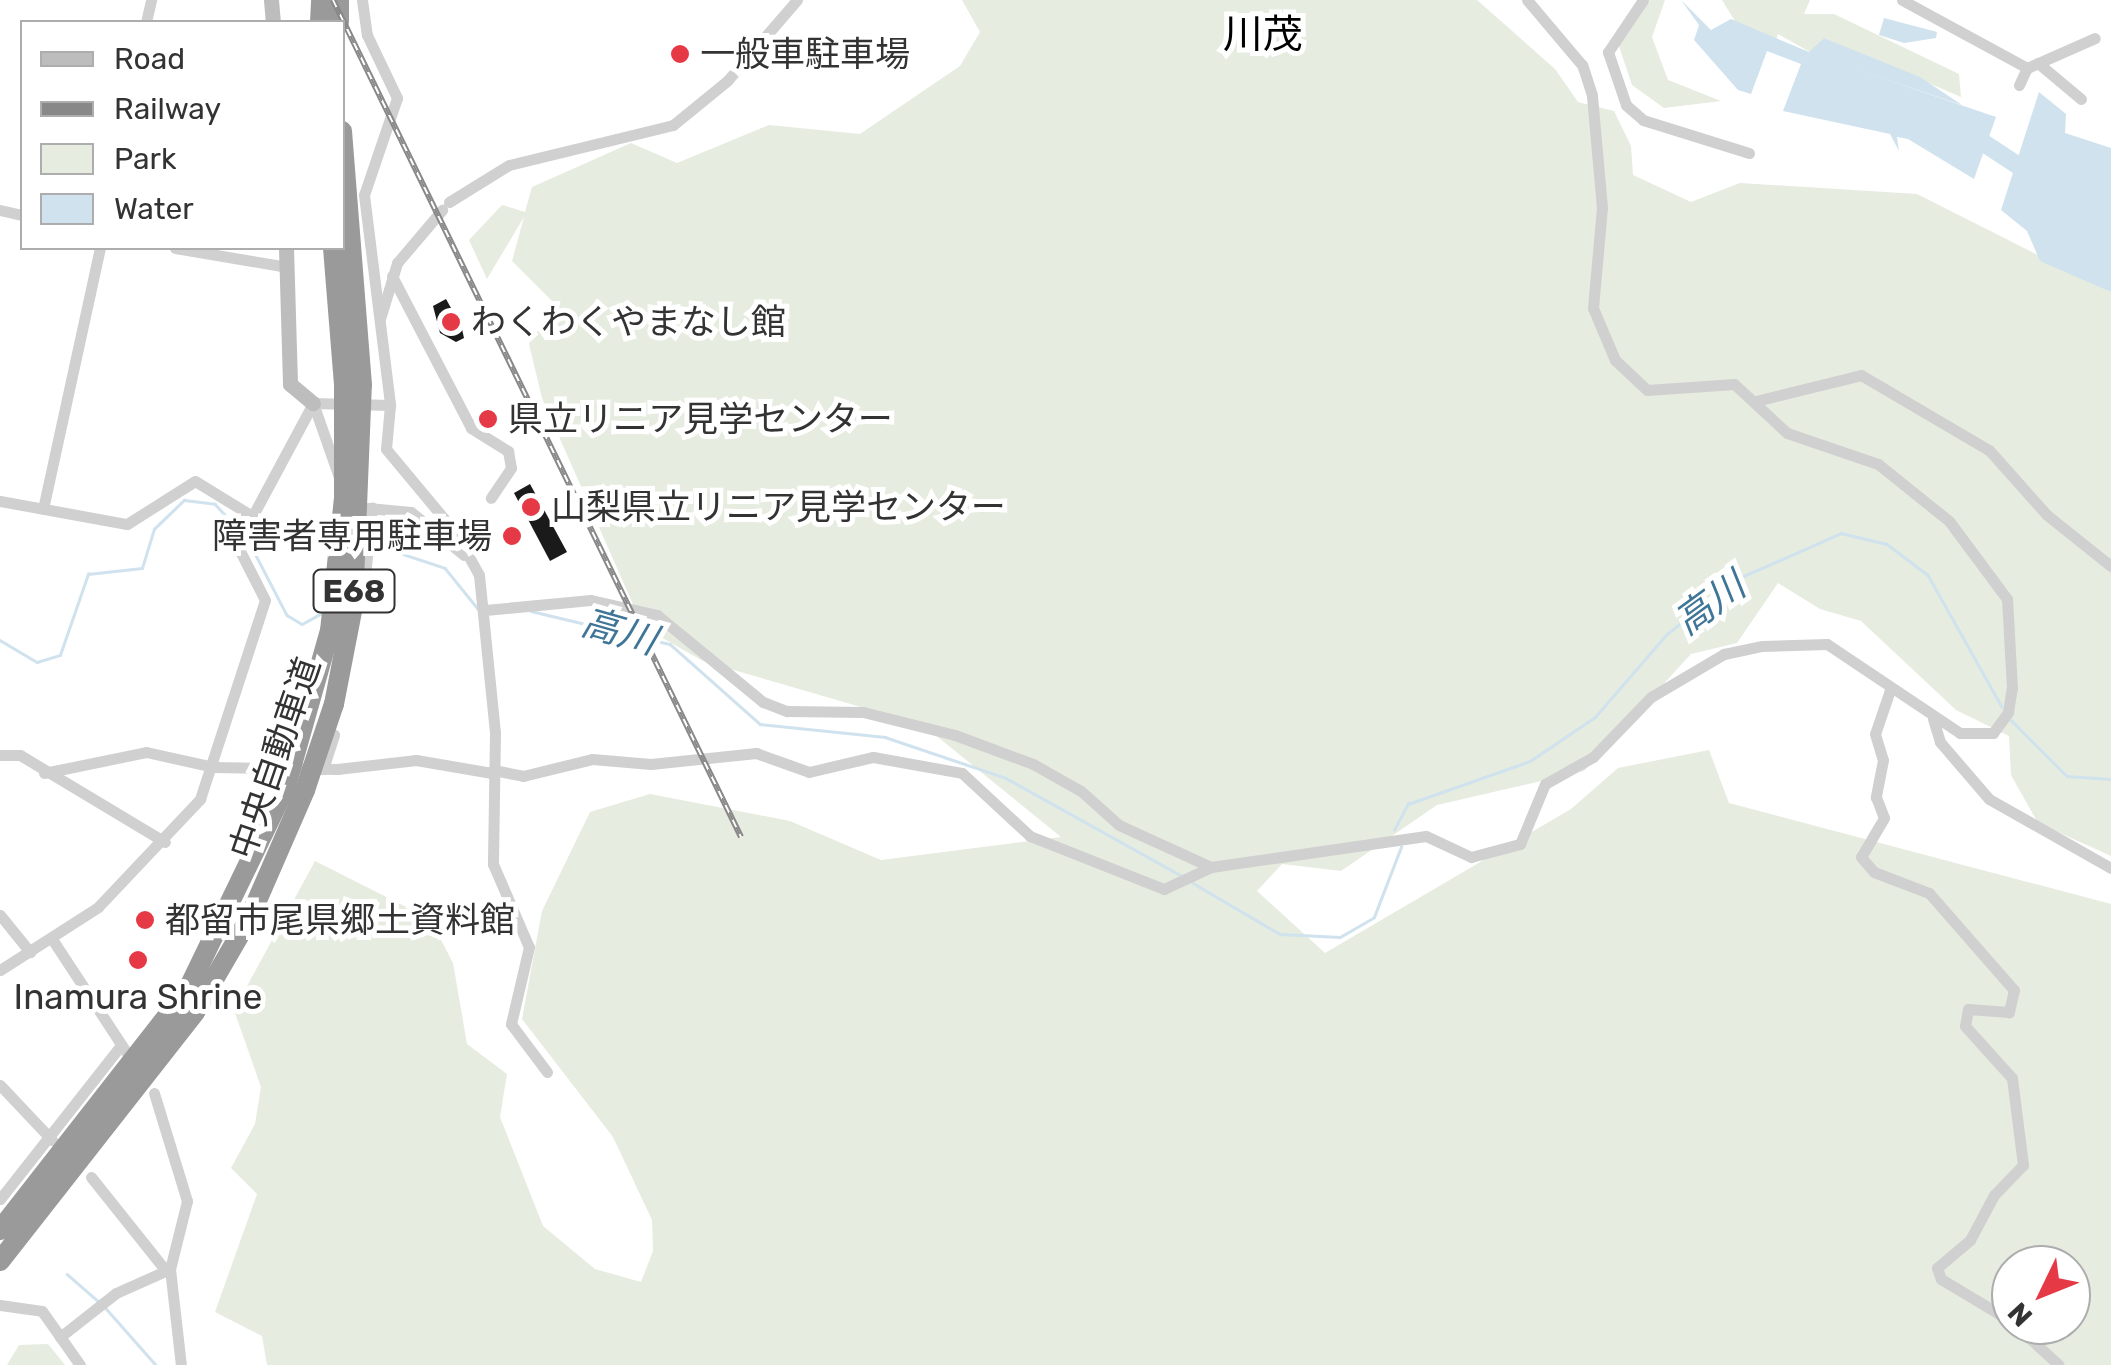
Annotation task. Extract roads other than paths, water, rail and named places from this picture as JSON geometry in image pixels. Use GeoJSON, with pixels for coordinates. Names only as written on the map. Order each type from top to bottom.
{"type":"FeatureCollection","features":[{"type":"Feature","properties":{"kind":"highway","name":"中央自動車道"},"geometry":{"type":"LineString","coordinates":[[0,1261],[187,1025],[250,919],[296,788],[330,630],[344,497],[353,385],[345,200]]}},
{"type":"Feature","properties":{"kind":"highway","name":"中央自動車道"},"geometry":{"type":"LineString","coordinates":[[333,250],[353,385]]}},
{"type":"Feature","properties":{"kind":"highway","name":"中央自動車道"},"geometry":{"type":"LineString","coordinates":[[0,1230],[188,988],[296,788]]}},
{"type":"Feature","properties":{"kind":"street"},"geometry":{"type":"LineString","coordinates":[[362,0],[367,36],[397,98],[364,195],[390,405],[389,458],[456,533],[479,574],[485,610],[493,864],[529,947],[510,1024],[546,1072]]}},
{"type":"Feature","properties":{"kind":"street"},"geometry":{"type":"LineString","coordinates":[[380,323],[392,276],[445,206],[509,165],[673,125],[727,81],[797,0]]}},
{"type":"Feature","properties":{"kind":"street"},"geometry":{"type":"LineString","coordinates":[[44,773],[146,752],[214,767],[324,769],[416,760],[523,776],[592,759],[651,764],[756,753],[809,772],[873,757],[962,773],[1030,836],[1164,889],[1210,867],[1426,836],[1471,857],[1520,844],[1545,784],[1592,757],[1678,677],[1724,654],[1826,644],[1929,716],[1976,738],[1993,733],[2008,712],[2011,638],[2000,582],[1914,488],[1854,453],[1786,433],[1756,401],[1722,381],[1647,390],[1606,345],[1594,308],[1602,208],[1592,94],[1582,65],[1527,0]]}},
{"type":"Feature","properties":{"kind":"street"},"geometry":{"type":"LineString","coordinates":[[1643,0],[1608,52],[1626,105],[1643,120],[1749,153]]}},
{"type":"Feature","properties":{"kind":"street"},"geometry":{"type":"LineString","coordinates":[[1902,0],[2032,65],[2081,99]]}},
{"type":"Feature","properties":{"kind":"street"},"geometry":{"type":"LineString","coordinates":[[2019,85],[2032,65],[2095,38]]}},
{"type":"Feature","properties":{"kind":"street"},"geometry":{"type":"LineString","coordinates":[[42,509],[100,250]]}},
{"type":"Feature","properties":{"kind":"street"},"geometry":{"type":"LineString","coordinates":[[187,250],[287,267]]}},
{"type":"Feature","properties":{"kind":"street"},"geometry":{"type":"LineString","coordinates":[[286,250],[290,384],[312,404],[336,476],[354,502],[425,518],[479,574]]}},
{"type":"Feature","properties":{"kind":"street"},"geometry":{"type":"LineString","coordinates":[[392,276],[471,428],[508,451],[511,468],[491,498]]}},
{"type":"Feature","properties":{"kind":"street"},"geometry":{"type":"LineString","coordinates":[[1756,401],[1861,375],[1989,450],[2047,515],[2111,566]]}},
{"type":"Feature","properties":{"kind":"street"},"geometry":{"type":"LineString","coordinates":[[312,404],[390,405]]}},
{"type":"Feature","properties":{"kind":"street"},"geometry":{"type":"LineString","coordinates":[[0,970],[98,907],[165,842],[214,767],[264,600],[237,545],[255,521],[312,404]]}},
{"type":"Feature","properties":{"kind":"street"},"geometry":{"type":"LineString","coordinates":[[0,501],[127,524],[195,481],[255,521]]}},
{"type":"Feature","properties":{"kind":"street"},"geometry":{"type":"LineString","coordinates":[[324,769],[350,673],[372,508]]}},
{"type":"Feature","properties":{"kind":"street"},"geometry":{"type":"LineString","coordinates":[[485,610],[591,600],[657,615],[764,702],[786,711],[862,712],[955,735],[1033,764],[1119,824],[1210,867]]}},
{"type":"Feature","properties":{"kind":"street"},"geometry":{"type":"LineString","coordinates":[[1890,690],[1876,734],[1883,760],[1876,798],[1884,818],[1860,856],[1874,872],[1929,894],[2014,990],[2010,1012],[1968,1010],[1964,1026],[2012,1078],[2024,1165],[1994,1194],[1970,1240],[1937,1268],[1941,1280],[1991,1310]]}},
{"type":"Feature","properties":{"kind":"street"},"geometry":{"type":"LineString","coordinates":[[1929,716],[1940,742],[1989,798],[2111,868]]}},
{"type":"Feature","properties":{"kind":"street"},"geometry":{"type":"LineString","coordinates":[[0,755],[20,755],[44,773],[165,842]]}},
{"type":"Feature","properties":{"kind":"street"},"geometry":{"type":"LineString","coordinates":[[0,915],[30,952]]}},
{"type":"Feature","properties":{"kind":"street"},"geometry":{"type":"LineString","coordinates":[[0,1199],[48,1136],[124,1049],[52,939]]}},
{"type":"Feature","properties":{"kind":"street"},"geometry":{"type":"LineString","coordinates":[[0,1086],[58,1145]]}},
{"type":"Feature","properties":{"kind":"street"},"geometry":{"type":"LineString","coordinates":[[154,1093],[187,1201],[168,1270],[181,1365]]}},
{"type":"Feature","properties":{"kind":"street"},"geometry":{"type":"LineString","coordinates":[[91,1177],[168,1270]]}},
{"type":"Feature","properties":{"kind":"street"},"geometry":{"type":"LineString","coordinates":[[60,1336],[101,1302],[168,1270]]}},
{"type":"Feature","properties":{"kind":"street"},"geometry":{"type":"LineString","coordinates":[[0,1304],[42,1311],[80,1365]]}},
{"type":"Feature","properties":{"kind":"street"},"geometry":{"type":"LineString","coordinates":[[2037,1345],[2059,1365]]}},
{"type":"Feature","properties":{"kind":"water"},"geometry":{"type":"Polygon","coordinates":[[[1681,0],[1711,30],[1731,19],[1809,52],[1824,38],[1920,77],[1962,105],[1849,67],[1996,117],[1974,179],[1908,139],[1897,137],[1899,151],[1890,134],[1783,111],[1801,64],[1767,51],[1751,94],[1738,90],[1694,40],[1699,25],[1681,0]]]}},
{"type":"Feature","properties":{"kind":"water"},"geometry":{"type":"Polygon","coordinates":[[[1884,18],[1937,32],[1936,38],[1904,43],[1879,35],[1884,18]]]}},
{"type":"Feature","properties":{"kind":"water"},"geometry":{"type":"Polygon","coordinates":[[[2039,92],[2066,114],[2065,133],[2111,148],[2111,292],[2040,261],[2027,231],[2001,210],[2039,92]]]}},
{"type":"Feature","properties":{"kind":"waterway"},"geometry":{"type":"LineString","coordinates":[[1967,132],[2037,178]]}},
{"type":"Feature","properties":{"kind":"waterway","name":"高川"},"geometry":{"type":"LineString","coordinates":[[0,640],[37,662],[60,655],[88,574],[142,568],[154,529],[184,500],[215,504],[240,531]]}},
{"type":"Feature","properties":{"kind":"waterway","name":"高川"},"geometry":{"type":"LineString","coordinates":[[1394,830],[1408,804],[1530,761],[1595,717],[1667,634],[1735,580],[1841,533],[1887,544],[1928,575],[2002,707]]}},
{"type":"Feature","properties":{"kind":"waterway","name":"高川"},"geometry":{"type":"LineString","coordinates":[[246,536],[287,615],[302,624],[324,612]]}},
{"type":"Feature","properties":{"kind":"waterway","name":"高川"},"geometry":{"type":"LineString","coordinates":[[373,544],[445,568],[479,610]]}},
{"type":"Feature","properties":{"kind":"waterway","name":"高川"},"geometry":{"type":"LineString","coordinates":[[531,611],[670,644],[760,724],[885,737],[1006,778],[1182,876]]}},
{"type":"Feature","properties":{"kind":"waterway","name":"高川"},"geometry":{"type":"LineString","coordinates":[[2009,718],[2067,776],[2111,779]]}},
{"type":"Feature","properties":{"kind":"waterway","name":"高川"},"geometry":{"type":"LineString","coordinates":[[1193,883],[1280,934],[1340,937],[1374,917],[1401,847]]}},
{"type":"Feature","properties":{"kind":"waterway"},"geometry":{"type":"LineString","coordinates":[[67,1274],[98,1301]]}},
{"type":"Feature","properties":{"kind":"waterway"},"geometry":{"type":"LineString","coordinates":[[104,1306],[156,1365]]}},
{"type":"Feature","properties":{"kind":"railway"},"geometry":{"type":"LineString","coordinates":[[333,0],[343,20]]}},
{"type":"Feature","properties":{"kind":"railway"},"geometry":{"type":"LineString","coordinates":[[345,25],[741,837]]}},
{"type":"Feature","properties":{"kind":"place","name":"一般車駐車場"},"geometry":{"type":"Point","coordinates":[680,54]}},
{"type":"Feature","properties":{"kind":"place","name":"わくわくやまなし館"},"geometry":{"type":"Point","coordinates":[451,322]}},
{"type":"Feature","properties":{"kind":"place","name":"県立リニア見学センター"},"geometry":{"type":"Point","coordinates":[488,419]}},
{"type":"Feature","properties":{"kind":"place","name":"山梨県立リニア見学センター"},"geometry":{"type":"Point","coordinates":[531,507]}},
{"type":"Feature","properties":{"kind":"place","name":"障害者専用駐車場"},"geometry":{"type":"Point","coordinates":[512,536]}},
{"type":"Feature","properties":{"kind":"place","name":"都留市尾県郷土資料館"},"geometry":{"type":"Point","coordinates":[145,920]}},
{"type":"Feature","properties":{"kind":"place","name":"Inamura Shrine"},"geometry":{"type":"Point","coordinates":[138,960]}},
{"type":"Feature","properties":{"kind":"district","name":"川茂"},"geometry":{"type":"Point","coordinates":[1263,35]}}]}
